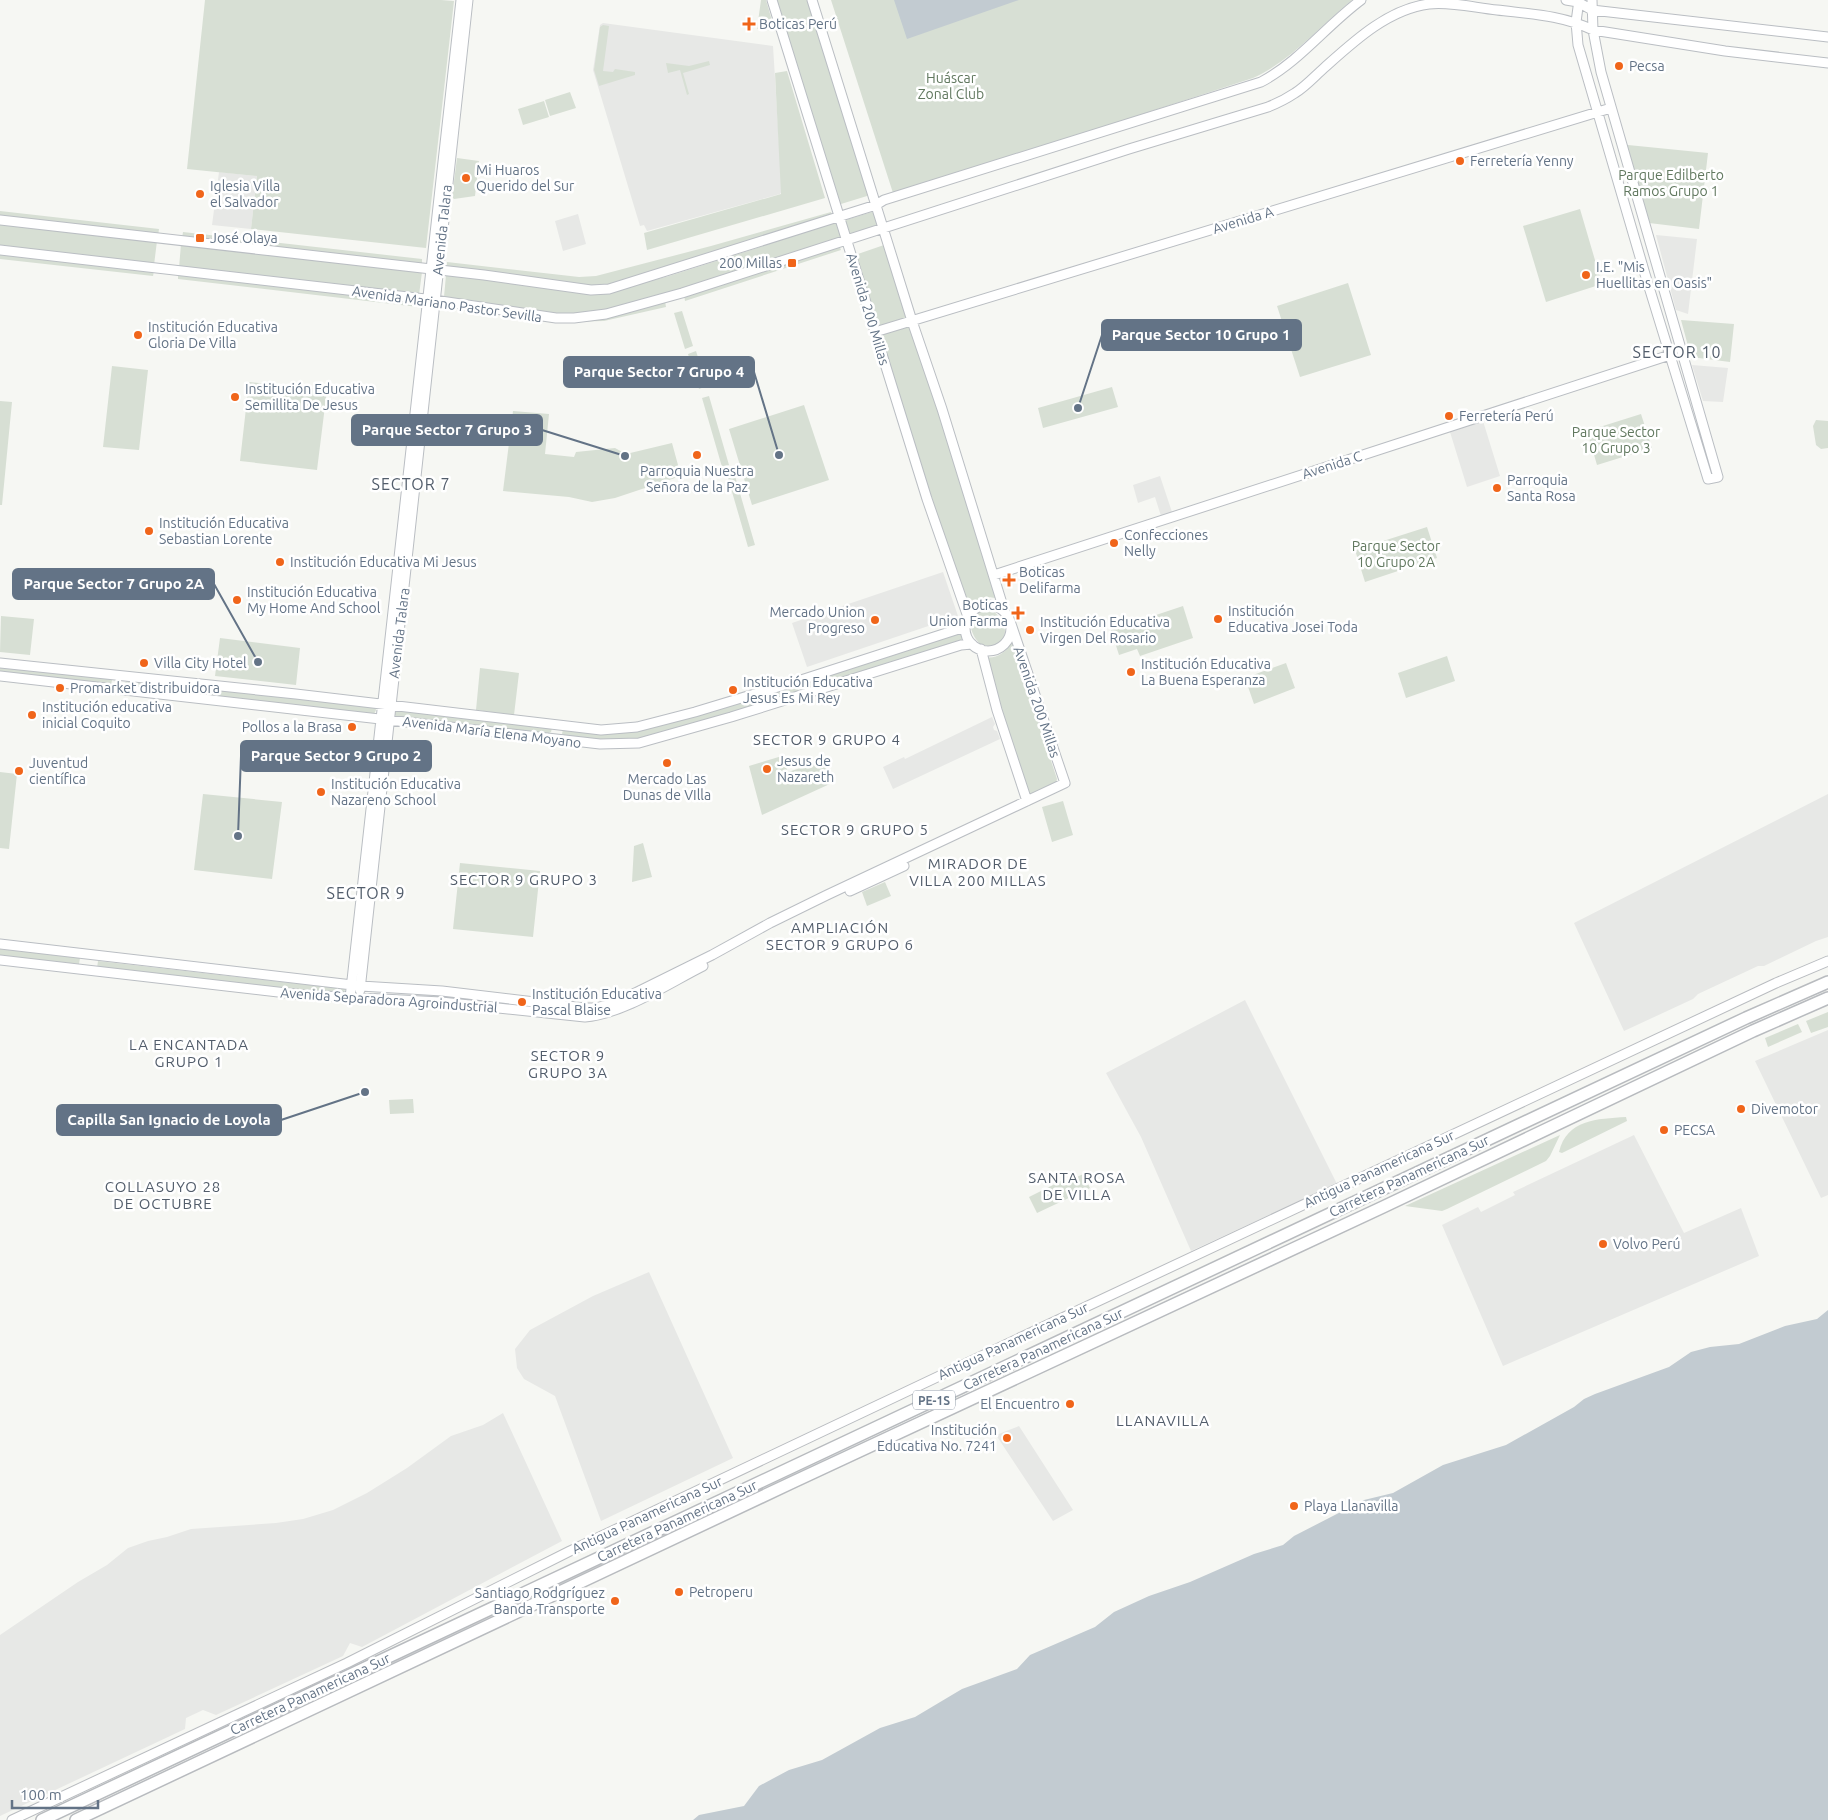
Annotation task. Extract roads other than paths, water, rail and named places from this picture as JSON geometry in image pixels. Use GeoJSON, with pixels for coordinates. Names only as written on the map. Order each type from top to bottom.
{"type":"FeatureCollection","features":[{"type":"Feature","properties":{"kind":"highway","name":"Carretera Panamericana Sur"},"geometry":{"type":"LineString","coordinates":[[42,1820],[1692,1043],[1828,982]]}},
{"type":"Feature","properties":{"kind":"highway","name":"Carretera Panamericana Sur"},"geometry":{"type":"LineString","coordinates":[[76,1820],[1383,1207],[1752,1031],[1828,998]]}},
{"type":"Feature","properties":{"kind":"street","name":"Avenida Talara"},"geometry":{"type":"LineString","coordinates":[[435,269],[461,0]]}},
{"type":"Feature","properties":{"kind":"street","name":"Avenida Talara"},"geometry":{"type":"LineString","coordinates":[[355,998],[385,720],[421,441],[431,300],[468,0]]}},
{"type":"Feature","properties":{"kind":"street","name":"Avenida 200 Millas"},"geometry":{"type":"LineString","coordinates":[[772,0],[927,499],[968,617]]}},
{"type":"Feature","properties":{"kind":"street"},"geometry":{"type":"LineString","coordinates":[[812,0],[878,201],[883,228],[912,321],[942,408],[1005,612],[1010,621],[1009,636],[1004,644],[990,650],[981,649],[972,644],[967,636],[965,627],[968,617],[974,610],[988,605],[997,607],[1005,612]]}},
{"type":"Feature","properties":{"kind":"street"},"geometry":{"type":"LineString","coordinates":[[0,220],[435,269],[591,290],[609,289],[839,216],[878,201],[1261,82],[1289,64],[1338,18],[1361,0]]}},
{"type":"Feature","properties":{"kind":"street"},"geometry":{"type":"LineString","coordinates":[[1566,0],[1828,37]]}},
{"type":"Feature","properties":{"kind":"street"},"geometry":{"type":"LineString","coordinates":[[1579,1],[1576,22],[1578,45],[1708,479],[1718,477],[1601,72],[1593,30],[1592,5]]}},
{"type":"Feature","properties":{"kind":"street","name":"Avenida Mariano Pastor Sevilla"},"geometry":{"type":"LineString","coordinates":[[0,250],[431,300],[556,318],[574,318],[606,314],[682,293],[1284,100],[1298,92],[1355,41],[1373,28],[1408,9],[1421,5],[1431,3],[1550,16],[1576,22],[1593,30],[1828,63]]}},
{"type":"Feature","properties":{"kind":"street","name":"Avenida A"},"geometry":{"type":"LineString","coordinates":[[875,332],[1611,108]]}},
{"type":"Feature","properties":{"kind":"street","name":"Avenida C"},"geometry":{"type":"LineString","coordinates":[[994,575],[1670,355]]}},
{"type":"Feature","properties":{"kind":"street","name":"Avenida 200 Millas"},"geometry":{"type":"LineString","coordinates":[[1010,621],[1065,784]]}},
{"type":"Feature","properties":{"kind":"street","name":"Avenida María Elena Moyano"},"geometry":{"type":"LineString","coordinates":[[0,663],[601,730],[637,726],[686,714],[804,679],[965,627]]}},
{"type":"Feature","properties":{"kind":"street","name":"Avenida María Elena Moyano"},"geometry":{"type":"LineString","coordinates":[[0,676],[600,744],[639,743],[731,717],[961,645],[972,644]]}},
{"type":"Feature","properties":{"kind":"street"},"geometry":{"type":"LineString","coordinates":[[981,649],[997,710],[1027,801]]}},
{"type":"Feature","properties":{"kind":"street","name":"Avenida Separadora Agroindustrial"},"geometry":{"type":"LineString","coordinates":[[0,944],[356,985],[442,991],[585,1008],[605,1006],[712,955],[770,923],[827,895],[1065,784]]}},
{"type":"Feature","properties":{"kind":"street","name":"Avenida Separadora Agroindustrial"},"geometry":{"type":"LineString","coordinates":[[0,960],[304,995],[441,1002],[585,1017],[618,1009],[791,917],[1012,815],[1022,808],[1027,801]]}},
{"type":"Feature","properties":{"kind":"street","name":"Antigua Panamericana Sur"},"geometry":{"type":"LineString","coordinates":[[12,1820],[347,1663],[570,1551],[1045,1326],[1776,983],[1828,961]]}},
{"type":"Feature","properties":{"kind":"place","name":"Boticas Perú"},"geometry":{"type":"Point","coordinates":[749,24]}},
{"type":"Feature","properties":{"kind":"place","name":"Pecsa"},"geometry":{"type":"Point","coordinates":[1619,66]}},
{"type":"Feature","properties":{"kind":"place","name":"Ferretería Yenny"},"geometry":{"type":"Point","coordinates":[1460,161]}},
{"type":"Feature","properties":{"kind":"place","name":"Mi Huaros Querido del Sur"},"geometry":{"type":"Point","coordinates":[466,178]}},
{"type":"Feature","properties":{"kind":"place","name":"Iglesia Villa el Salvador"},"geometry":{"type":"Point","coordinates":[200,194]}},
{"type":"Feature","properties":{"kind":"place","name":"José Olaya"},"geometry":{"type":"Point","coordinates":[200,238]}},
{"type":"Feature","properties":{"kind":"place","name":"200 Millas"},"geometry":{"type":"Point","coordinates":[792,263]}},
{"type":"Feature","properties":{"kind":"place","name":"I.E. \"Mis Huellitas en Oasis\""},"geometry":{"type":"Point","coordinates":[1586,275]}},
{"type":"Feature","properties":{"kind":"place","name":"Institución Educativa Gloria De Villa"},"geometry":{"type":"Point","coordinates":[138,335]}},
{"type":"Feature","properties":{"kind":"place","name":"Institución Educativa Semillita De Jesus"},"geometry":{"type":"Point","coordinates":[235,397]}},
{"type":"Feature","properties":{"kind":"place","name":"Parque Sector 10 Grupo 1"},"geometry":{"type":"Point","coordinates":[1078,408]}},
{"type":"Feature","properties":{"kind":"place","name":"Ferretería Perú"},"geometry":{"type":"Point","coordinates":[1449,416]}},
{"type":"Feature","properties":{"kind":"place","name":"Parroquia Nuestra Señora de la Paz"},"geometry":{"type":"Point","coordinates":[697,455]}},
{"type":"Feature","properties":{"kind":"place","name":"Parque Sector 7 Grupo 4"},"geometry":{"type":"Point","coordinates":[779,455]}},
{"type":"Feature","properties":{"kind":"place","name":"Parque Sector 7 Grupo 3"},"geometry":{"type":"Point","coordinates":[625,456]}},
{"type":"Feature","properties":{"kind":"place","name":"Parroquia Santa Rosa"},"geometry":{"type":"Point","coordinates":[1497,488]}},
{"type":"Feature","properties":{"kind":"place","name":"Institución Educativa Sebastian Lorente"},"geometry":{"type":"Point","coordinates":[149,531]}},
{"type":"Feature","properties":{"kind":"place","name":"Confecciones Nelly"},"geometry":{"type":"Point","coordinates":[1114,543]}},
{"type":"Feature","properties":{"kind":"place","name":"Institución Educativa Mi Jesus"},"geometry":{"type":"Point","coordinates":[280,562]}},
{"type":"Feature","properties":{"kind":"place","name":"Boticas Delifarma"},"geometry":{"type":"Point","coordinates":[1009,580]}},
{"type":"Feature","properties":{"kind":"place","name":"Institución Educativa My Home And School"},"geometry":{"type":"Point","coordinates":[237,600]}},
{"type":"Feature","properties":{"kind":"place","name":"Boticas Union Farma"},"geometry":{"type":"Point","coordinates":[1018,613]}},
{"type":"Feature","properties":{"kind":"place","name":"Institución Educativa Josei Toda"},"geometry":{"type":"Point","coordinates":[1218,619]}},
{"type":"Feature","properties":{"kind":"place","name":"Mercado Union Progreso"},"geometry":{"type":"Point","coordinates":[875,620]}},
{"type":"Feature","properties":{"kind":"place","name":"Institución Educativa Virgen Del Rosario"},"geometry":{"type":"Point","coordinates":[1030,630]}},
{"type":"Feature","properties":{"kind":"place","name":"Parque Sector 7 Grupo 2A"},"geometry":{"type":"Point","coordinates":[258,662]}},
{"type":"Feature","properties":{"kind":"place","name":"Villa City Hotel"},"geometry":{"type":"Point","coordinates":[144,663]}},
{"type":"Feature","properties":{"kind":"place","name":"Institución Educativa La Buena Esperanza"},"geometry":{"type":"Point","coordinates":[1131,672]}},
{"type":"Feature","properties":{"kind":"place","name":"Promarket distribuidora"},"geometry":{"type":"Point","coordinates":[60,688]}},
{"type":"Feature","properties":{"kind":"place","name":"Institución Educativa Jesus Es Mi Rey"},"geometry":{"type":"Point","coordinates":[733,690]}},
{"type":"Feature","properties":{"kind":"place","name":"Institución educativa inicial Coquito"},"geometry":{"type":"Point","coordinates":[32,715]}},
{"type":"Feature","properties":{"kind":"place","name":"Pollos a la Brasa"},"geometry":{"type":"Point","coordinates":[352,727]}},
{"type":"Feature","properties":{"kind":"place","name":"Mercado Las Dunas de VIlla"},"geometry":{"type":"Point","coordinates":[667,763]}},
{"type":"Feature","properties":{"kind":"place","name":"Jesus de Nazareth"},"geometry":{"type":"Point","coordinates":[767,769]}},
{"type":"Feature","properties":{"kind":"place","name":"Juventud científica"},"geometry":{"type":"Point","coordinates":[19,771]}},
{"type":"Feature","properties":{"kind":"place","name":"Institución Educativa Nazareno School"},"geometry":{"type":"Point","coordinates":[321,792]}},
{"type":"Feature","properties":{"kind":"place","name":"Parque Sector 9 Grupo 2"},"geometry":{"type":"Point","coordinates":[238,836]}},
{"type":"Feature","properties":{"kind":"place","name":"Institución Educativa Pascal Blaise"},"geometry":{"type":"Point","coordinates":[522,1002]}},
{"type":"Feature","properties":{"kind":"place","name":"Capilla San Ignacio de Loyola"},"geometry":{"type":"Point","coordinates":[365,1092]}},
{"type":"Feature","properties":{"kind":"place","name":"Divemotor"},"geometry":{"type":"Point","coordinates":[1741,1109]}},
{"type":"Feature","properties":{"kind":"place","name":"PECSA"},"geometry":{"type":"Point","coordinates":[1664,1130]}},
{"type":"Feature","properties":{"kind":"place","name":"Volvo Perú"},"geometry":{"type":"Point","coordinates":[1603,1244]}},
{"type":"Feature","properties":{"kind":"place","name":"El Encuentro"},"geometry":{"type":"Point","coordinates":[1070,1404]}},
{"type":"Feature","properties":{"kind":"place","name":"Institución Educativa No. 7241"},"geometry":{"type":"Point","coordinates":[1007,1438]}},
{"type":"Feature","properties":{"kind":"place","name":"Playa Llanavilla"},"geometry":{"type":"Point","coordinates":[1294,1506]}},
{"type":"Feature","properties":{"kind":"place","name":"Petroperu"},"geometry":{"type":"Point","coordinates":[679,1592]}},
{"type":"Feature","properties":{"kind":"place","name":"Santiago Rodgríguez Banda Transporte"},"geometry":{"type":"Point","coordinates":[615,1601]}},
{"type":"Feature","properties":{"kind":"district","name":"SECTOR 10"},"geometry":{"type":"Point","coordinates":[1677,352]}},
{"type":"Feature","properties":{"kind":"district","name":"SECTOR 7"},"geometry":{"type":"Point","coordinates":[411,484]}},
{"type":"Feature","properties":{"kind":"district","name":"SECTOR 9 GRUPO 4"},"geometry":{"type":"Point","coordinates":[827,739]}},
{"type":"Feature","properties":{"kind":"district","name":"SECTOR 9 GRUPO 5"},"geometry":{"type":"Point","coordinates":[855,829]}},
{"type":"Feature","properties":{"kind":"district","name":"MIRADOR DE VILLA 200 MILLAS"},"geometry":{"type":"Point","coordinates":[978,872]}},
{"type":"Feature","properties":{"kind":"district","name":"SECTOR 9 GRUPO 3"},"geometry":{"type":"Point","coordinates":[524,879]}},
{"type":"Feature","properties":{"kind":"district","name":"SECTOR 9"},"geometry":{"type":"Point","coordinates":[366,893]}},
{"type":"Feature","properties":{"kind":"district","name":"AMPLIACIÓN SECTOR 9 GRUPO 6"},"geometry":{"type":"Point","coordinates":[840,936]}},
{"type":"Feature","properties":{"kind":"district","name":"LA ENCANTADA GRUPO 1"},"geometry":{"type":"Point","coordinates":[189,1052]}},
{"type":"Feature","properties":{"kind":"district","name":"SECTOR 9 GRUPO 3A"},"geometry":{"type":"Point","coordinates":[568,1064]}},
{"type":"Feature","properties":{"kind":"district","name":"SANTA ROSA DE VILLA"},"geometry":{"type":"Point","coordinates":[1077,1186]}},
{"type":"Feature","properties":{"kind":"district","name":"COLLASUYO 28 DE OCTUBRE"},"geometry":{"type":"Point","coordinates":[163,1194]}},
{"type":"Feature","properties":{"kind":"district","name":"LLANAVILLA"},"geometry":{"type":"Point","coordinates":[1163,1420]}},
{"type":"Feature","properties":{"kind":"park label","name":"Huáscar Zonal Club"},"geometry":{"type":"Point","coordinates":[951,86]}},
{"type":"Feature","properties":{"kind":"park label","name":"Parque Edilberto Ramos Grupo 1"},"geometry":{"type":"Point","coordinates":[1671,184]}},
{"type":"Feature","properties":{"kind":"park label","name":"Parque Sector 10 Grupo 3"},"geometry":{"type":"Point","coordinates":[1616,440]}},
{"type":"Feature","properties":{"kind":"park label","name":"Parque Sector 10 Grupo 2A"},"geometry":{"type":"Point","coordinates":[1396,554]}}]}
